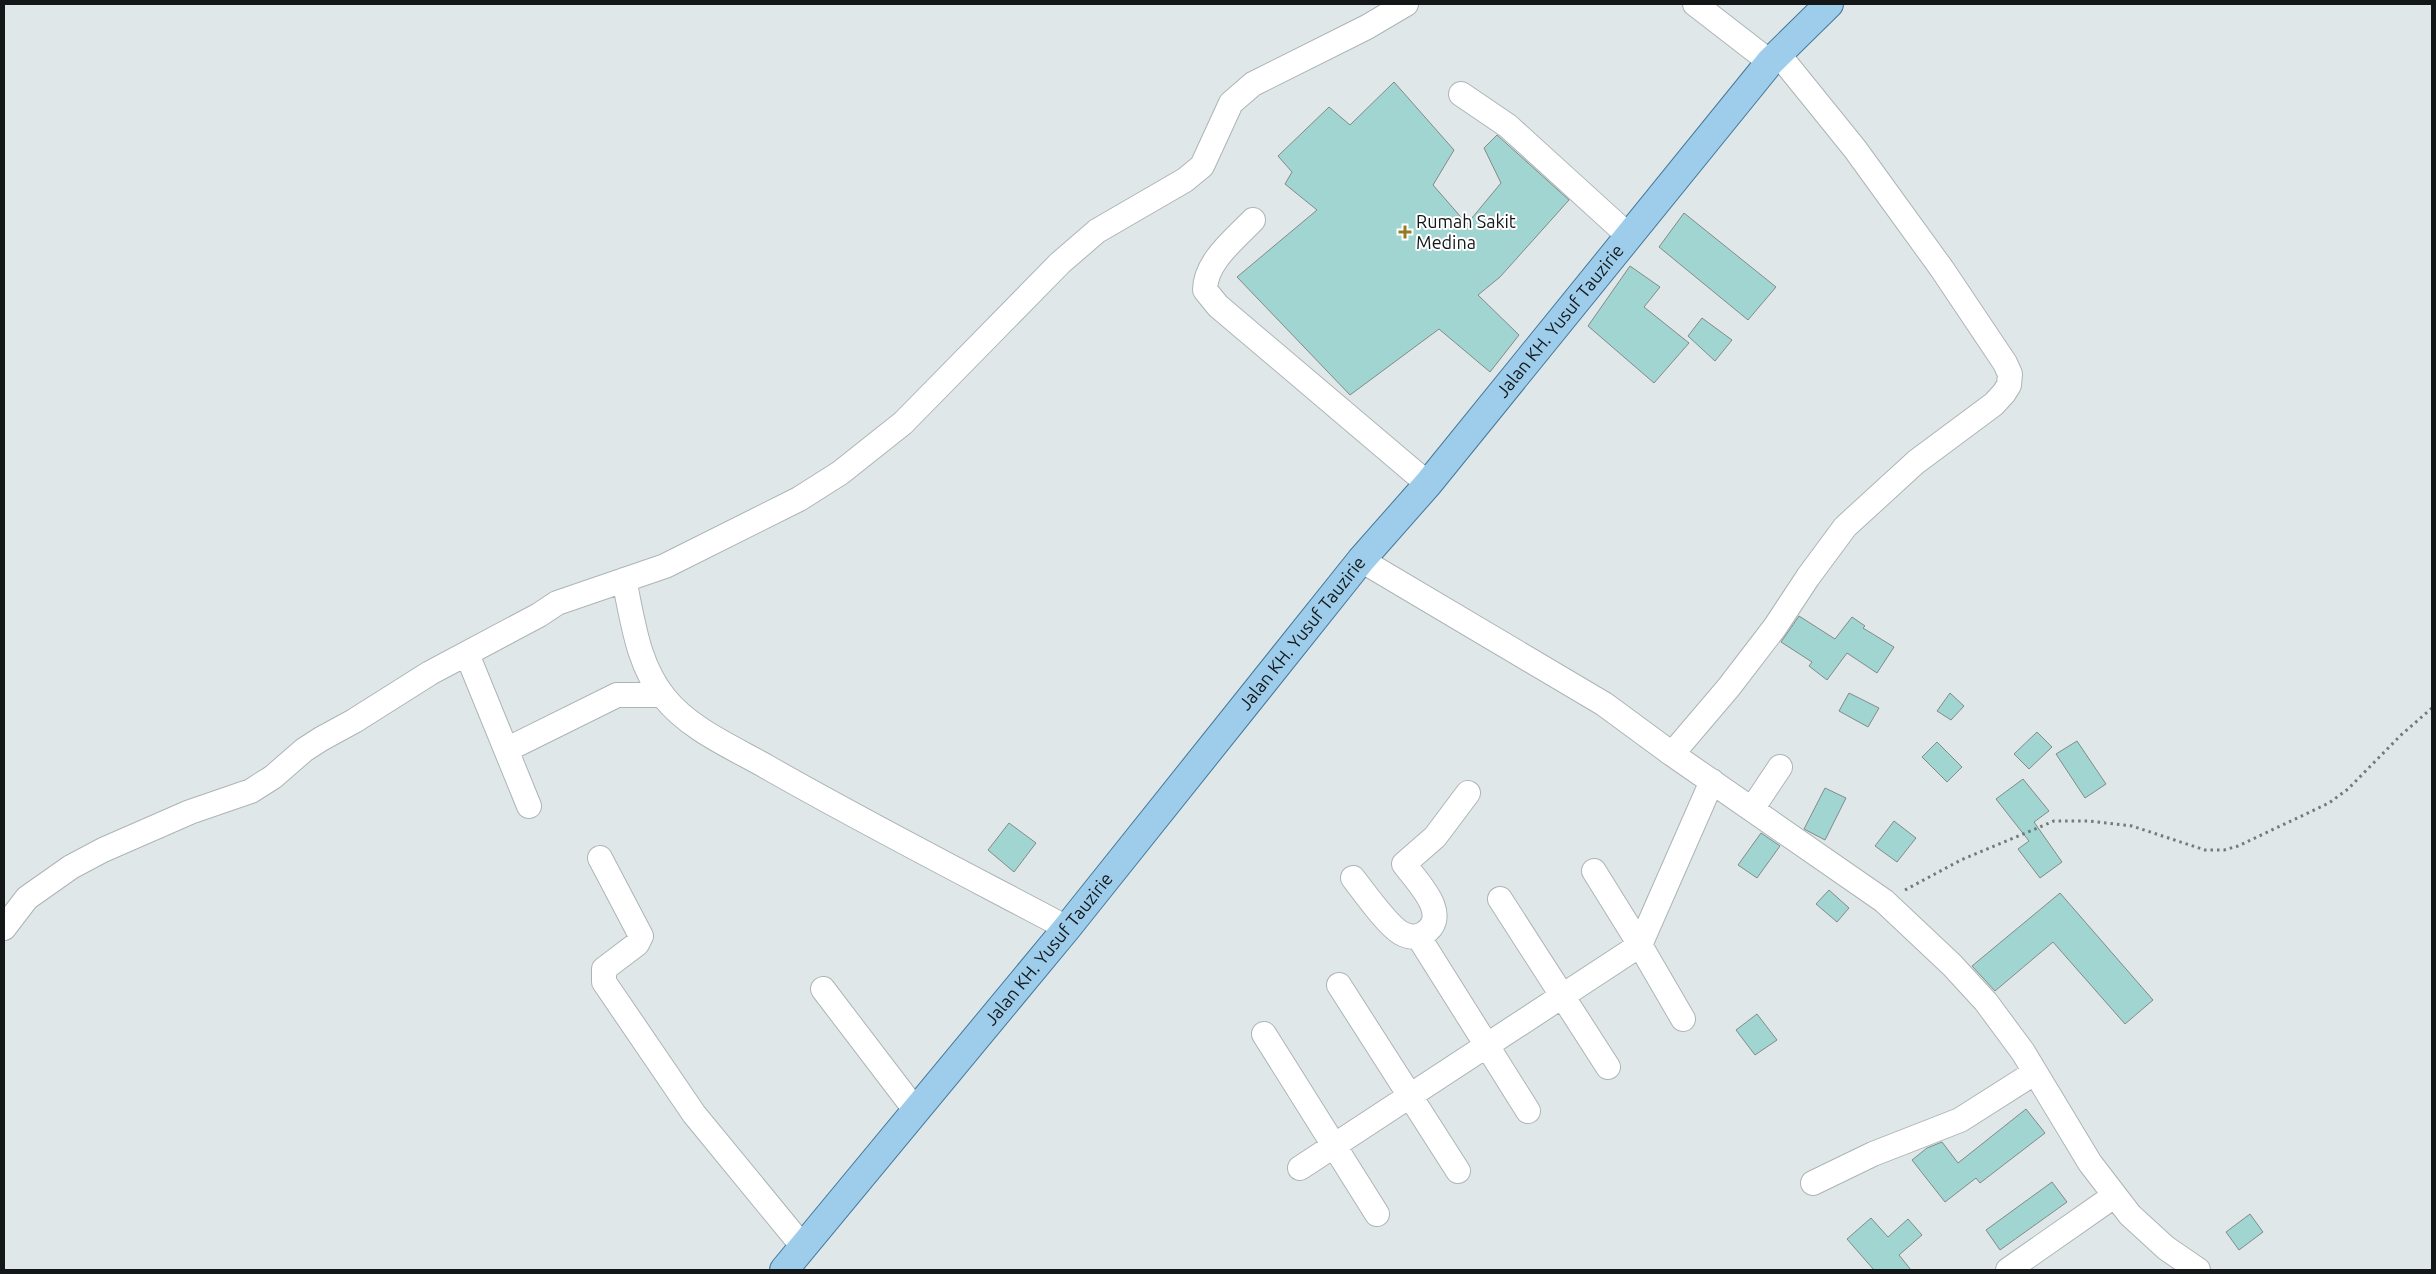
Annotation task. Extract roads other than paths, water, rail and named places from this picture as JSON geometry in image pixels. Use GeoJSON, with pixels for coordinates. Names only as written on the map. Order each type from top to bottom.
{"type":"FeatureCollection","features":[{"type":"Feature","properties":{"kind":"main road","name":"Jalan KH. Yusuf Tauzirie"},"geometry":{"type":"LineString","coordinates":[[784,1270],[1067,928],[1362,560],[1428,484],[1775,58],[1829,4]]}},
{"type":"Feature","properties":{"kind":"street"},"geometry":{"type":"LineString","coordinates":[[4,928],[27,898],[71,867],[103,850],[190,812],[251,791],[321,739],[557,603],[666,566],[799,499],[871,450],[903,423],[1060,263],[1091,236],[1185,180],[1202,166],[1236,96],[1253,84],[1367,27],[1406,4]]}},
{"type":"Feature","properties":{"kind":"street"},"geometry":{"type":"LineString","coordinates":[[1672,754],[1729,687],[1775,627],[1808,576],[1845,528],[1916,462],[1994,404],[2009,385],[2010,374],[2006,363],[1942,269],[1855,149],[1775,58],[1695,4]]}},
{"type":"Feature","properties":{"kind":"street"},"geometry":{"type":"LineString","coordinates":[[1461,94],[1508,126],[1630,237]]}},
{"type":"Feature","properties":{"kind":"street"},"geometry":{"type":"LineString","coordinates":[[1253,220],[1209,268],[1205,280],[1205,290],[1218,306],[1428,484]]}},
{"type":"Feature","properties":{"kind":"street"},"geometry":{"type":"LineString","coordinates":[[1362,560],[1604,704],[1672,754],[1884,901],[1952,965],[1986,1002],[2023,1052],[2090,1163],[2130,1215],[2166,1248],[2198,1270]]}},
{"type":"Feature","properties":{"kind":"street"},"geometry":{"type":"LineString","coordinates":[[624,580],[640,654],[650,677],[670,705],[690,721],[789,780],[1067,928]]}},
{"type":"Feature","properties":{"kind":"street"},"geometry":{"type":"LineString","coordinates":[[467,654],[529,806]]}},
{"type":"Feature","properties":{"kind":"street"},"geometry":{"type":"LineString","coordinates":[[506,750],[617,695],[662,695]]}},
{"type":"Feature","properties":{"kind":"street"},"geometry":{"type":"LineString","coordinates":[[1752,809],[1780,767]]}},
{"type":"Feature","properties":{"kind":"street"},"geometry":{"type":"LineString","coordinates":[[1300,1168],[1640,945],[1712,781]]}},
{"type":"Feature","properties":{"kind":"street"},"geometry":{"type":"LineString","coordinates":[[1352,878],[1399,933],[1406,936],[1418,936],[1433,924],[1434,908],[1404,864],[1436,836],[1468,794]]}},
{"type":"Feature","properties":{"kind":"street"},"geometry":{"type":"LineString","coordinates":[[600,858],[641,936],[636,944],[604,969],[604,982],[694,1114],[804,1248]]}},
{"type":"Feature","properties":{"kind":"street"},"geometry":{"type":"LineString","coordinates":[[1594,872],[1640,945],[1683,1019]]}},
{"type":"Feature","properties":{"kind":"street"},"geometry":{"type":"LineString","coordinates":[[1500,899],[1608,1068]]}},
{"type":"Feature","properties":{"kind":"street"},"geometry":{"type":"LineString","coordinates":[[1418,936],[1528,1111]]}},
{"type":"Feature","properties":{"kind":"street"},"geometry":{"type":"LineString","coordinates":[[1339,985],[1458,1171]]}},
{"type":"Feature","properties":{"kind":"street"},"geometry":{"type":"LineString","coordinates":[[823,989],[916,1111]]}},
{"type":"Feature","properties":{"kind":"street"},"geometry":{"type":"LineString","coordinates":[[1264,1034],[1377,1214]]}},
{"type":"Feature","properties":{"kind":"street"},"geometry":{"type":"LineString","coordinates":[[1813,1183],[1873,1154],[1960,1120],[2034,1073]]}},
{"type":"Feature","properties":{"kind":"street"},"geometry":{"type":"LineString","coordinates":[[2008,1270],[2114,1196]]}},
{"type":"Feature","properties":{"kind":"place","name":"Rumah Sakit Medina"},"geometry":{"type":"Point","coordinates":[1405,232]}}]}
